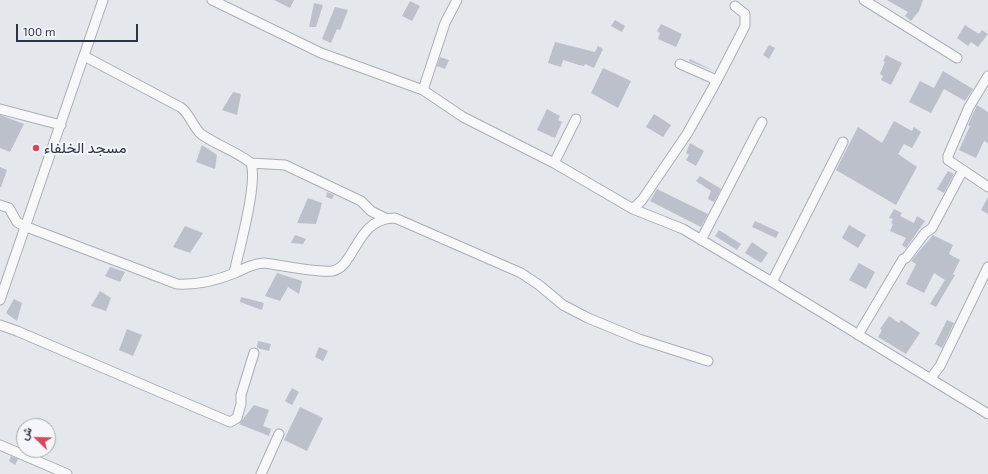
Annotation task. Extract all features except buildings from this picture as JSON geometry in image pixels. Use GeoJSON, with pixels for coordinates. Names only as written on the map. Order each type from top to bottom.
{"type":"FeatureCollection","features":[{"type":"Feature","properties":{"kind":"street"},"geometry":{"type":"LineString","coordinates":[[0,300],[24,226],[61,124],[103,0]]}},
{"type":"Feature","properties":{"kind":"street"},"geometry":{"type":"LineString","coordinates":[[212,0],[321,53],[423,90],[463,117],[554,163],[633,209],[683,229],[931,378],[988,414]]}},
{"type":"Feature","properties":{"kind":"street"},"geometry":{"type":"LineString","coordinates":[[423,90],[445,23],[457,0]]}},
{"type":"Feature","properties":{"kind":"street"},"geometry":{"type":"LineString","coordinates":[[864,0],[957,58]]}},
{"type":"Feature","properties":{"kind":"street"},"geometry":{"type":"LineString","coordinates":[[633,209],[642,200],[686,134],[715,84],[745,26],[744,14],[735,6]]}},
{"type":"Feature","properties":{"kind":"street"},"geometry":{"type":"LineString","coordinates":[[84,56],[180,107],[186,112],[194,127],[203,135],[251,163],[284,165],[361,201],[371,211],[385,218],[395,218],[414,225],[475,254],[521,273],[539,284],[563,305],[588,318],[638,339],[708,362]]}},
{"type":"Feature","properties":{"kind":"street"},"geometry":{"type":"LineString","coordinates":[[680,64],[712,78],[715,80],[715,84]]}},
{"type":"Feature","properties":{"kind":"street"},"geometry":{"type":"LineString","coordinates":[[988,76],[969,107],[948,156],[948,160],[988,187]]}},
{"type":"Feature","properties":{"kind":"street"},"geometry":{"type":"LineString","coordinates":[[0,108],[61,124]]}},
{"type":"Feature","properties":{"kind":"street"},"geometry":{"type":"LineString","coordinates":[[554,163],[576,119]]}},
{"type":"Feature","properties":{"kind":"street"},"geometry":{"type":"LineString","coordinates":[[701,240],[762,122]]}},
{"type":"Feature","properties":{"kind":"street"},"geometry":{"type":"LineString","coordinates":[[772,282],[843,142]]}},
{"type":"Feature","properties":{"kind":"street"},"geometry":{"type":"LineString","coordinates":[[234,273],[244,233],[252,183],[253,168],[251,163]]}},
{"type":"Feature","properties":{"kind":"street"},"geometry":{"type":"LineString","coordinates":[[858,334],[903,259],[906,258],[925,233],[932,228],[963,170]]}},
{"type":"Feature","properties":{"kind":"street"},"geometry":{"type":"LineString","coordinates":[[0,205],[9,208],[17,222],[24,226],[177,284],[197,284],[234,273],[254,264],[264,263],[333,271],[346,264],[358,239],[366,231],[385,218]]}},
{"type":"Feature","properties":{"kind":"street"},"geometry":{"type":"LineString","coordinates":[[931,378],[940,366],[988,267]]}},
{"type":"Feature","properties":{"kind":"street"},"geometry":{"type":"LineString","coordinates":[[0,325],[230,422],[237,418],[241,404],[241,395],[254,353]]}},
{"type":"Feature","properties":{"kind":"street"},"geometry":{"type":"LineString","coordinates":[[261,474],[279,434]]}},
{"type":"Feature","properties":{"kind":"street"},"geometry":{"type":"LineString","coordinates":[[0,445],[67,474]]}},
{"type":"Feature","properties":{"kind":"place","name":"مسجد الخلفاء"},"geometry":{"type":"Point","coordinates":[36,148]}}]}
